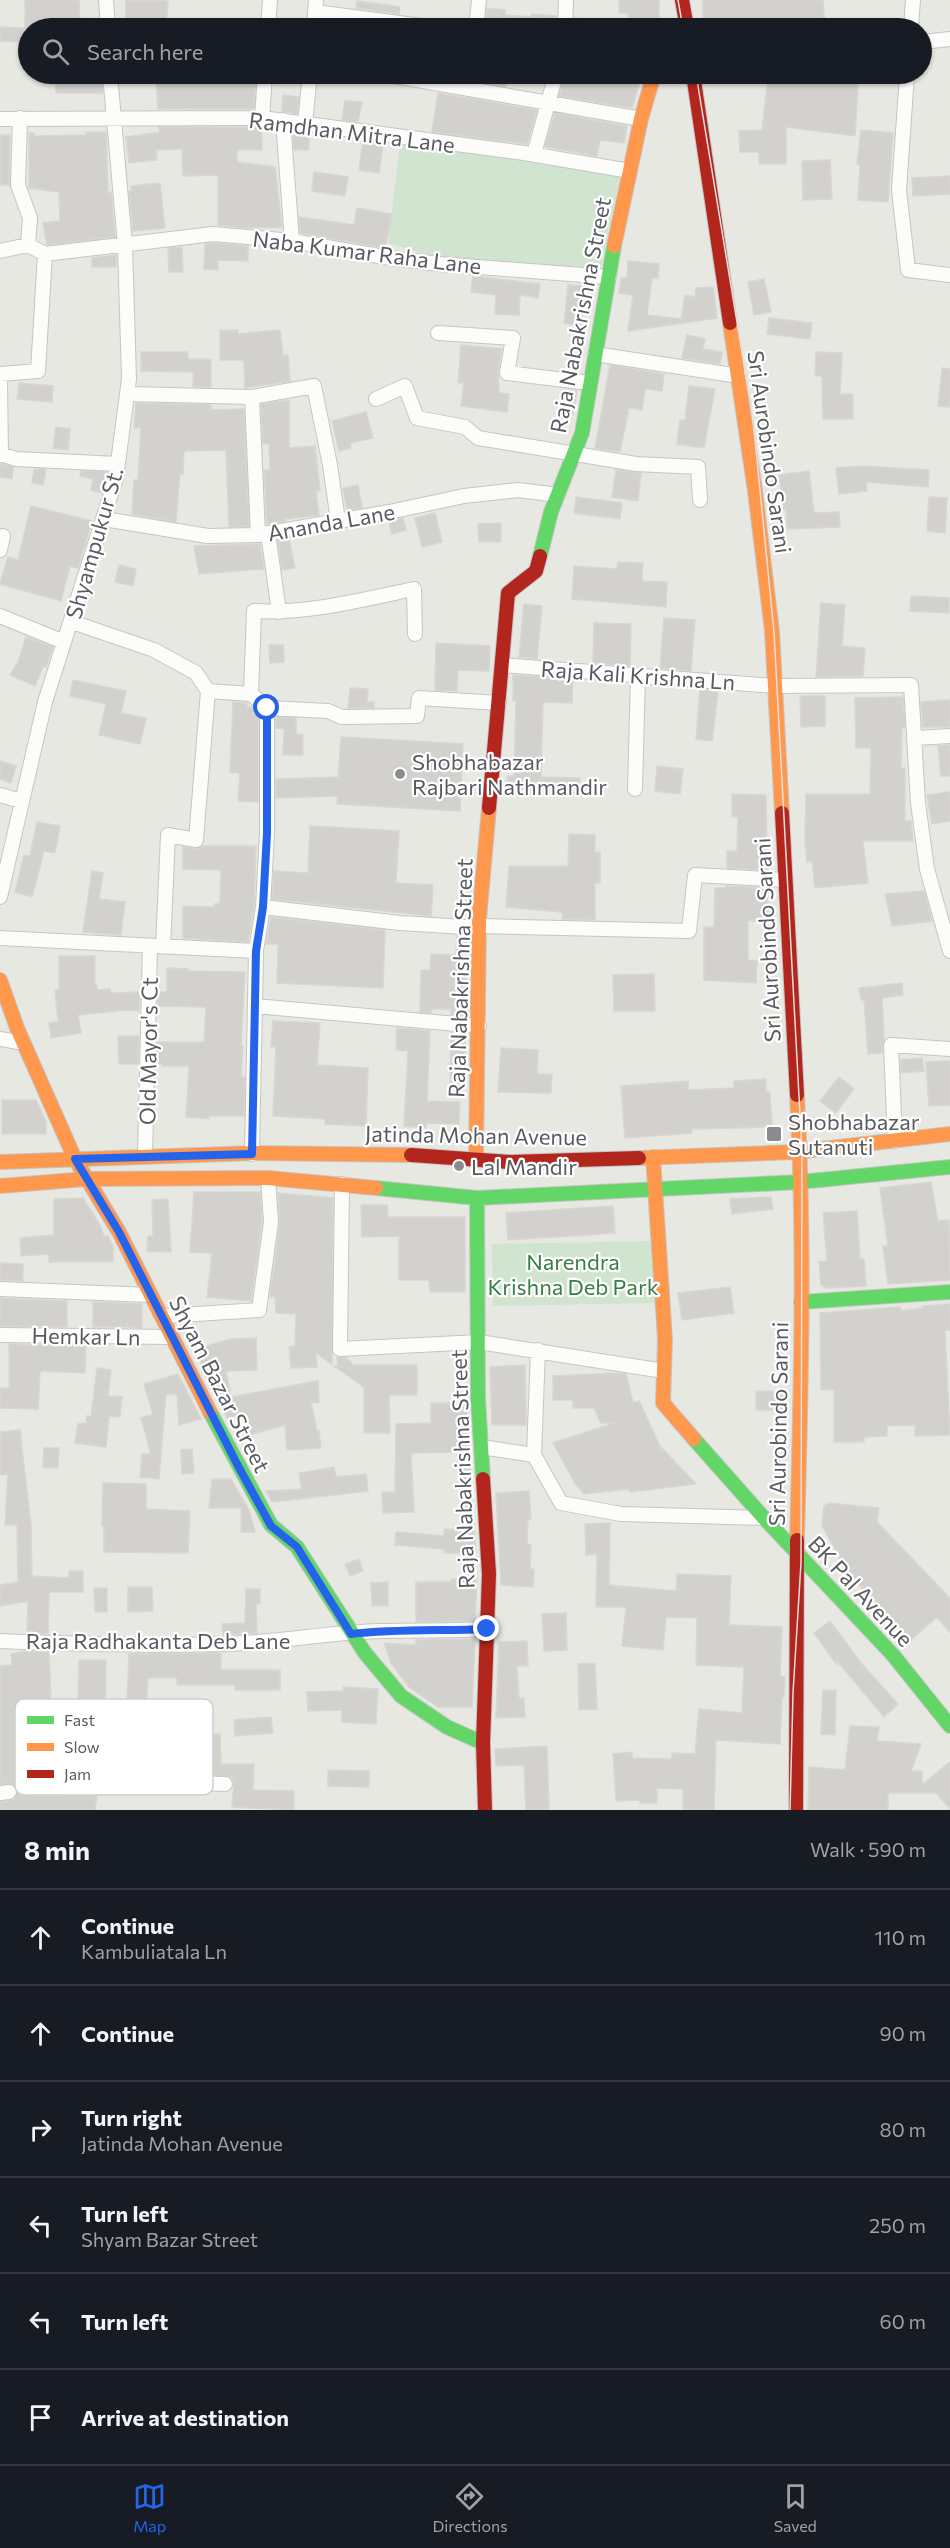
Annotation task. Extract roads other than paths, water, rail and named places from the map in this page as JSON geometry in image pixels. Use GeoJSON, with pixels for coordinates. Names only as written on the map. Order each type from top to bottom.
{"type":"FeatureCollection","features":[{"type":"Feature","properties":{"kind":"main road"},"geometry":{"type":"LineString","coordinates":[[682,0],[685,18]]}},
{"type":"Feature","properties":{"kind":"main road","name":"Raja Nabakrishna Street"},"geometry":{"type":"LineString","coordinates":[[476,1158],[481,927],[479,919],[508,593],[536,571],[558,495],[582,433],[609,277],[641,119],[651,84]]}},
{"type":"Feature","properties":{"kind":"main road","name":"Sri Aurobindo Sarani"},"geometry":{"type":"LineString","coordinates":[[694,84],[763,546],[775,686],[800,1152],[801,1302],[796,1810]]}},
{"type":"Feature","properties":{"kind":"main road","name":"Shyam Bazar Street"},"geometry":{"type":"LineString","coordinates":[[0,980],[24,1043],[75,1159],[119,1232],[271,1526],[297,1547],[351,1634],[401,1696],[447,1727],[483,1743]]}},
{"type":"Feature","properties":{"kind":"main road","name":"Jatinda Mohan Avenue"},"geometry":{"type":"LineString","coordinates":[[0,1162],[145,1156],[315,1153],[476,1158],[510,1162],[800,1152],[950,1134]]}},
{"type":"Feature","properties":{"kind":"main road","name":"BK Pal Avenue"},"geometry":{"type":"LineString","coordinates":[[653,1157],[665,1339],[663,1403],[764,1518],[893,1655],[950,1726]]}},
{"type":"Feature","properties":{"kind":"main road"},"geometry":{"type":"LineString","coordinates":[[0,1186],[86,1179],[268,1178],[477,1198],[800,1182],[950,1167]]}},
{"type":"Feature","properties":{"kind":"main road","name":"Raja Nabakrishna Street"},"geometry":{"type":"LineString","coordinates":[[477,1198],[478,1399],[489,1574],[483,1743],[485,1810]]}},
{"type":"Feature","properties":{"kind":"main road"},"geometry":{"type":"LineString","coordinates":[[801,1302],[950,1292]]}},
{"type":"Feature","properties":{"kind":"street"},"geometry":{"type":"LineString","coordinates":[[106,0],[107,18]]}},
{"type":"Feature","properties":{"kind":"street"},"geometry":{"type":"LineString","coordinates":[[269,18],[270,0]]}},
{"type":"Feature","properties":{"kind":"street"},"geometry":{"type":"LineString","coordinates":[[477,18],[479,0]]}},
{"type":"Feature","properties":{"kind":"street"},"geometry":{"type":"LineString","coordinates":[[565,18],[566,0]]}},
{"type":"Feature","properties":{"kind":"street"},"geometry":{"type":"LineString","coordinates":[[912,18],[913,0]]}},
{"type":"Feature","properties":{"kind":"street"},"geometry":{"type":"LineString","coordinates":[[315,6],[382,18]]}},
{"type":"Feature","properties":{"kind":"street"},"geometry":{"type":"LineString","coordinates":[[932,41],[950,39]]}},
{"type":"Feature","properties":{"kind":"street","name":"Shyampukur St."},"geometry":{"type":"LineString","coordinates":[[0,897],[5,850],[21,801],[45,702],[104,519],[118,464],[129,379],[125,245],[111,84]]}},
{"type":"Feature","properties":{"kind":"street"},"geometry":{"type":"LineString","coordinates":[[262,118],[264,84]]}},
{"type":"Feature","properties":{"kind":"street"},"geometry":{"type":"LineString","coordinates":[[305,123],[309,84]]}},
{"type":"Feature","properties":{"kind":"street"},"geometry":{"type":"LineString","coordinates":[[451,84],[467,89],[641,119]]}},
{"type":"Feature","properties":{"kind":"street"},"geometry":{"type":"LineString","coordinates":[[467,89],[468,84]]}},
{"type":"Feature","properties":{"kind":"street"},"geometry":{"type":"LineString","coordinates":[[534,154],[553,84]]}},
{"type":"Feature","properties":{"kind":"street"},"geometry":{"type":"LineString","coordinates":[[906,84],[899,190],[908,270],[950,275]]}},
{"type":"Feature","properties":{"kind":"street"},"geometry":{"type":"LineString","coordinates":[[20,118],[18,185],[30,218],[28,245]]}},
{"type":"Feature","properties":{"kind":"street","name":"Ramdhan Mitra Lane"},"geometry":{"type":"LineString","coordinates":[[0,119],[262,118],[534,154],[630,171]]}},
{"type":"Feature","properties":{"kind":"street"},"geometry":{"type":"LineString","coordinates":[[283,120],[292,241]]}},
{"type":"Feature","properties":{"kind":"street","name":"Naba Kumar Raha Lane"},"geometry":{"type":"LineString","coordinates":[[45,254],[213,234],[292,241],[428,262],[609,277]]}},
{"type":"Feature","properties":{"kind":"street"},"geometry":{"type":"LineString","coordinates":[[0,251],[28,245],[45,254],[38,371],[0,374]]}},
{"type":"Feature","properties":{"kind":"street"},"geometry":{"type":"LineString","coordinates":[[438,333],[513,338],[507,373],[590,383]]}},
{"type":"Feature","properties":{"kind":"street"},"geometry":{"type":"LineString","coordinates":[[596,354],[739,376]]}},
{"type":"Feature","properties":{"kind":"street"},"geometry":{"type":"LineString","coordinates":[[0,379],[0,454],[16,459],[118,464]]}},
{"type":"Feature","properties":{"kind":"street"},"geometry":{"type":"LineString","coordinates":[[127,394],[252,396],[314,386],[330,465],[338,521]]}},
{"type":"Feature","properties":{"kind":"street"},"geometry":{"type":"LineString","coordinates":[[376,399],[405,386],[417,418],[465,427],[478,438],[636,464],[698,467],[700,500]]}},
{"type":"Feature","properties":{"kind":"street"},"geometry":{"type":"LineString","coordinates":[[252,396],[263,534],[279,612]]}},
{"type":"Feature","properties":{"kind":"street","name":"Ananda Lane"},"geometry":{"type":"LineString","coordinates":[[104,519],[208,536],[263,534],[464,496],[518,490],[558,495]]}},
{"type":"Feature","properties":{"kind":"street"},"geometry":{"type":"LineString","coordinates":[[0,550],[3,536]]}},
{"type":"Feature","properties":{"kind":"street"},"geometry":{"type":"LineString","coordinates":[[251,694],[254,611],[279,612],[324,608],[414,589],[414,633]]}},
{"type":"Feature","properties":{"kind":"street"},"geometry":{"type":"LineString","coordinates":[[0,616],[64,642]]}},
{"type":"Feature","properties":{"kind":"street"},"geometry":{"type":"LineString","coordinates":[[72,622],[154,650],[196,673],[208,691],[251,694],[267,708],[328,711],[342,717],[374,717],[417,716],[419,698],[500,703]]}},
{"type":"Feature","properties":{"kind":"street","name":"Raja Kali Krishna Ln"},"geometry":{"type":"LineString","coordinates":[[502,665],[775,686],[911,685],[916,738]]}},
{"type":"Feature","properties":{"kind":"street"},"geometry":{"type":"LineString","coordinates":[[635,789],[638,676]]}},
{"type":"Feature","properties":{"kind":"street","name":"Old Mayor's Ct"},"geometry":{"type":"LineString","coordinates":[[145,1156],[157,946],[168,835],[196,840],[208,691]]}},
{"type":"Feature","properties":{"kind":"street"},"geometry":{"type":"LineString","coordinates":[[252,1154],[256,951],[263,907],[267,833],[267,708]]}},
{"type":"Feature","properties":{"kind":"street"},"geometry":{"type":"LineString","coordinates":[[950,736],[916,738],[918,803],[927,869],[950,951]]}},
{"type":"Feature","properties":{"kind":"street"},"geometry":{"type":"LineString","coordinates":[[0,795],[21,801]]}},
{"type":"Feature","properties":{"kind":"street"},"geometry":{"type":"LineString","coordinates":[[263,907],[400,923],[689,931],[695,875],[786,880]]}},
{"type":"Feature","properties":{"kind":"street"},"geometry":{"type":"LineString","coordinates":[[0,938],[256,951]]}},
{"type":"Feature","properties":{"kind":"street"},"geometry":{"type":"LineString","coordinates":[[255,1006],[479,1026]]}},
{"type":"Feature","properties":{"kind":"street"},"geometry":{"type":"LineString","coordinates":[[0,1039],[24,1043]]}},
{"type":"Feature","properties":{"kind":"street"},"geometry":{"type":"LineString","coordinates":[[895,1141],[891,1045],[950,1049]]}},
{"type":"Feature","properties":{"kind":"street"},"geometry":{"type":"LineString","coordinates":[[163,1316],[259,1310],[271,1222],[268,1178]]}},
{"type":"Feature","properties":{"kind":"street"},"geometry":{"type":"LineString","coordinates":[[342,1184],[340,1349],[479,1342],[664,1371]]}},
{"type":"Feature","properties":{"kind":"street"},"geometry":{"type":"LineString","coordinates":[[0,1289],[150,1295]]}},
{"type":"Feature","properties":{"kind":"street","name":"Hemkar Ln"},"geometry":{"type":"LineString","coordinates":[[0,1335],[172,1337]]}},
{"type":"Feature","properties":{"kind":"street"},"geometry":{"type":"LineString","coordinates":[[538,1350],[534,1455],[561,1503],[621,1514],[764,1518]]}},
{"type":"Feature","properties":{"kind":"street"},"geometry":{"type":"LineString","coordinates":[[482,1447],[534,1455]]}},
{"type":"Feature","properties":{"kind":"street","name":"Raja Radhakanta Deb Lane"},"geometry":{"type":"LineString","coordinates":[[0,1641],[82,1644],[223,1644],[380,1631],[440,1632],[487,1629]]}},
{"type":"Feature","properties":{"kind":"street"},"geometry":{"type":"LineString","coordinates":[[213,1784],[225,1784]]}},
{"type":"Feature","properties":{"kind":"tram line"},"geometry":{"type":"LineString","coordinates":[[678,0],[681,18]]}},
{"type":"Feature","properties":{"kind":"tram line"},"geometry":{"type":"LineString","coordinates":[[698,84],[753,419],[774,632],[802,1152],[801,1563],[793,1693],[790,1810]]}},
{"type":"Feature","properties":{"kind":"place","name":"Shobhabazar Rajbari Nathmandir"},"geometry":{"type":"Point","coordinates":[400,774]}},
{"type":"Feature","properties":{"kind":"place","name":"Shobhabazar Sutanuti"},"geometry":{"type":"Point","coordinates":[774,1134]}},
{"type":"Feature","properties":{"kind":"place","name":"Lal Mandir"},"geometry":{"type":"Point","coordinates":[459,1166]}},
{"type":"Feature","properties":{"kind":"park label","name":"Narendra Krishna Deb Park"},"geometry":{"type":"Point","coordinates":[573,1274]}}]}
